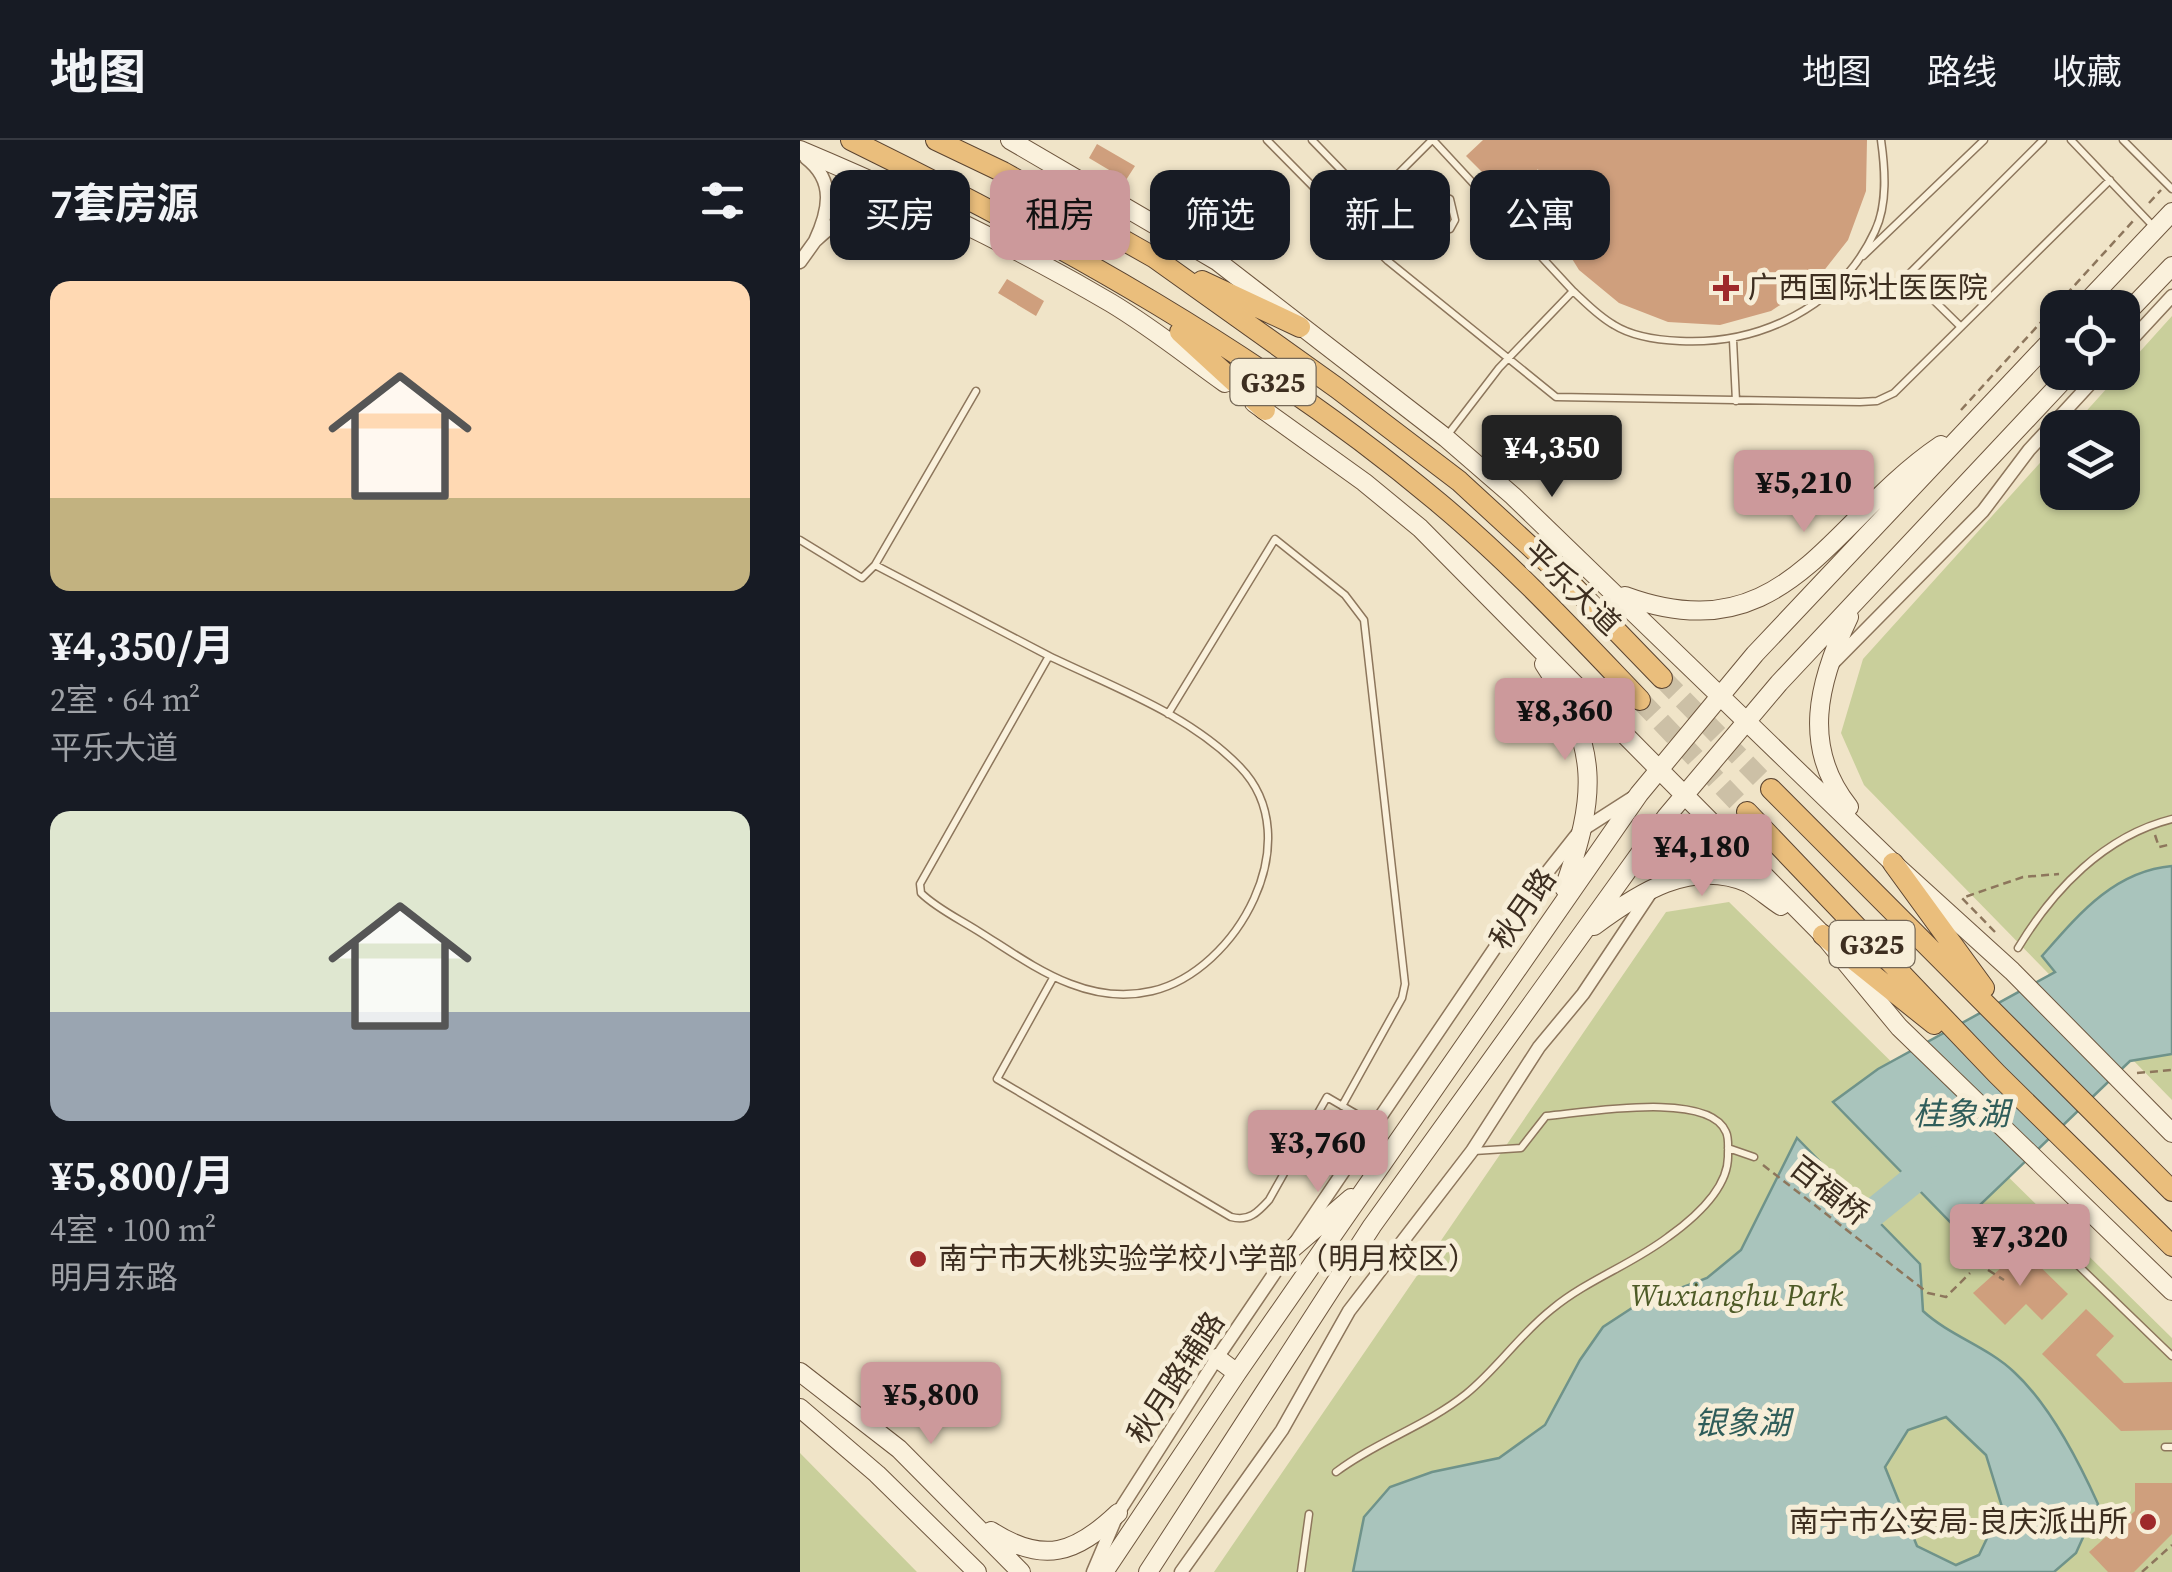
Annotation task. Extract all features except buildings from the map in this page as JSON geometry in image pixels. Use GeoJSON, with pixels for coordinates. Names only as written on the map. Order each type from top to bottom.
{"type":"FeatureCollection","features":[{"type":"Feature","properties":{"kind":"highway","name":"平乐大道"},"geometry":{"type":"LineString","coordinates":[[851,140],[984,206],[1139,293],[1314,409],[1439,503],[1550,606],[1640,700]]}},
{"type":"Feature","properties":{"kind":"highway","name":"平乐大道"},"geometry":{"type":"LineString","coordinates":[[936,140],[1003,172],[1150,255]]}},
{"type":"Feature","properties":{"kind":"highway","name":"平乐大道"},"geometry":{"type":"LineString","coordinates":[[1158,260],[1459,481],[1572,585],[1662,678]]}},
{"type":"Feature","properties":{"kind":"highway"},"geometry":{"type":"LineString","coordinates":[[1159,260],[1300,327]]}},
{"type":"Feature","properties":{"kind":"highway"},"geometry":{"type":"LineString","coordinates":[[1139,293],[1264,410]]}},
{"type":"Feature","properties":{"kind":"highway"},"geometry":{"type":"LineString","coordinates":[[1771,789],[2172,1191]]}},
{"type":"Feature","properties":{"kind":"highway","name":"G325"},"geometry":{"type":"LineString","coordinates":[[1747,812],[1998,1074],[2172,1246]]}},
{"type":"Feature","properties":{"kind":"highway"},"geometry":{"type":"LineString","coordinates":[[1893,863],[2024,1043]]}},
{"type":"Feature","properties":{"kind":"highway"},"geometry":{"type":"LineString","coordinates":[[1822,935],[1998,1074]]}},
{"type":"Feature","properties":{"kind":"main road"},"geometry":{"type":"LineString","coordinates":[[1010,140],[1217,260],[1446,438],[1722,694],[1893,863],[2128,1080],[2172,1134]]}},
{"type":"Feature","properties":{"kind":"main road"},"geometry":{"type":"LineString","coordinates":[[800,152],[844,170]]}},
{"type":"Feature","properties":{"kind":"main road"},"geometry":{"type":"LineString","coordinates":[[2099,290],[2172,212]]}},
{"type":"Feature","properties":{"kind":"main road"},"geometry":{"type":"LineString","coordinates":[[970,227],[1114,305],[1364,482],[1420,528],[1822,935],[1900,1027],[2172,1292]]}},
{"type":"Feature","properties":{"kind":"main road"},"geometry":{"type":"LineString","coordinates":[[2140,299],[2172,266]]}},
{"type":"Feature","properties":{"kind":"main road","name":"秋月路"},"geometry":{"type":"LineString","coordinates":[[1104,1572],[1236,1373],[1638,794],[1722,694],[2040,352]]}},
{"type":"Feature","properties":{"kind":"main road","name":"秋月路"},"geometry":{"type":"LineString","coordinates":[[1148,1572],[1372,1226],[1683,797],[1859,598],[2055,390]]}},
{"type":"Feature","properties":{"kind":"main road"},"geometry":{"type":"LineString","coordinates":[[1614,592],[1656,608],[1680,611],[1730,610],[1758,602],[1792,582],[1904,470],[1970,425]]}},
{"type":"Feature","properties":{"kind":"main road"},"geometry":{"type":"LineString","coordinates":[[1859,598],[1826,670],[1817,729],[1820,755],[1833,787],[1893,863]]}},
{"type":"Feature","properties":{"kind":"main road"},"geometry":{"type":"LineString","coordinates":[[1519,626],[1570,703],[1583,733],[1589,761],[1589,792],[1575,857],[1557,908]]}},
{"type":"Feature","properties":{"kind":"main road"},"geometry":{"type":"LineString","coordinates":[[1581,935],[1656,886],[1702,875],[1748,884],[1822,935]]}},
{"type":"Feature","properties":{"kind":"main road"},"geometry":{"type":"LineString","coordinates":[[1294,1248],[1374,1178]]}},
{"type":"Feature","properties":{"kind":"main road"},"geometry":{"type":"LineString","coordinates":[[1217,1358],[1236,1373]]}},
{"type":"Feature","properties":{"kind":"main road"},"geometry":{"type":"LineString","coordinates":[[800,1372],[899,1449],[1021,1572]]}},
{"type":"Feature","properties":{"kind":"main road"},"geometry":{"type":"LineString","coordinates":[[800,1408],[977,1572]]}},
{"type":"Feature","properties":{"kind":"main road"},"geometry":{"type":"LineString","coordinates":[[916,1512],[958,1572]]}},
{"type":"Feature","properties":{"kind":"main road"},"geometry":{"type":"LineString","coordinates":[[962,1513],[1012,1545],[1068,1550],[1090,1538],[1118,1512]]}},
{"type":"Feature","properties":{"kind":"street"},"geometry":{"type":"LineString","coordinates":[[800,152],[822,174],[829,196],[815,242]]}},
{"type":"Feature","properties":{"kind":"street"},"geometry":{"type":"LineString","coordinates":[[800,262],[830,229]]}},
{"type":"Feature","properties":{"kind":"street"},"geometry":{"type":"LineString","coordinates":[[2140,331],[2172,296]]}},
{"type":"Feature","properties":{"kind":"street"},"geometry":{"type":"LineString","coordinates":[[1826,670],[1983,510],[2029,450],[2084,390]]}},
{"type":"Feature","properties":{"kind":"street","name":"秋月路辅路"},"geometry":{"type":"LineString","coordinates":[[1092,1572],[1118,1512],[1482,963],[1579,832],[1638,794]]}},
{"type":"Feature","properties":{"kind":"street"},"geometry":{"type":"LineString","coordinates":[[1181,1572],[1282,1430],[1349,1311],[1472,1151],[1540,1047],[1583,994],[1656,886]]}},
{"type":"Feature","properties":{"kind":"lane"},"geometry":{"type":"LineString","coordinates":[[1267,140],[1310,184]]}},
{"type":"Feature","properties":{"kind":"lane"},"geometry":{"type":"LineString","coordinates":[[1312,140],[1342,170]]}},
{"type":"Feature","properties":{"kind":"lane"},"geometry":{"type":"LineString","coordinates":[[1854,264],[1875,232],[1882,210],[1881,140]]}},
{"type":"Feature","properties":{"kind":"lane"},"geometry":{"type":"LineString","coordinates":[[1402,170],[1432,141],[1573,291],[1616,327],[1645,338],[1708,342],[1765,332],[1790,320],[1832,288],[1984,140]]}},
{"type":"Feature","properties":{"kind":"lane"},"geometry":{"type":"LineString","coordinates":[[1961,327],[1908,275],[2043,140]]}},
{"type":"Feature","properties":{"kind":"lane"},"geometry":{"type":"LineString","coordinates":[[2071,140],[2156,229]]}},
{"type":"Feature","properties":{"kind":"lane"},"geometry":{"type":"LineString","coordinates":[[2124,140],[2169,187]]}},
{"type":"Feature","properties":{"kind":"lane"},"geometry":{"type":"LineString","coordinates":[[1387,260],[1556,397],[1877,401],[1894,393],[2110,180]]}},
{"type":"Feature","properties":{"kind":"lane"},"geometry":{"type":"LineString","coordinates":[[1450,199],[1456,220],[1450,230]]}},
{"type":"Feature","properties":{"kind":"lane"},"geometry":{"type":"LineString","coordinates":[[1446,438],[1509,358],[1573,291]]}},
{"type":"Feature","properties":{"kind":"lane"},"geometry":{"type":"LineString","coordinates":[[1733,340],[1736,401]]}},
{"type":"Feature","properties":{"kind":"lane"},"geometry":{"type":"LineString","coordinates":[[800,540],[862,578],[875,565],[976,391]]}},
{"type":"Feature","properties":{"kind":"lane"},"geometry":{"type":"LineString","coordinates":[[1168,714],[1275,538],[1346,595],[1364,620],[1404,984],[1402,998],[1342,1106]]}},
{"type":"Feature","properties":{"kind":"lane"},"geometry":{"type":"LineString","coordinates":[[875,565],[1168,714],[1241,768],[1255,788],[1266,820],[1267,854],[1262,879],[1231,936],[1194,971],[1172,985],[1132,994],[1098,994],[1053,978],[926,898],[920,884],[1049,656]]}},
{"type":"Feature","properties":{"kind":"lane"},"geometry":{"type":"LineString","coordinates":[[2018,948],[2050,900],[2077,873],[2152,824],[2172,819]]}},
{"type":"Feature","properties":{"kind":"lane"},"geometry":{"type":"LineString","coordinates":[[1053,978],[996,1079],[1231,1217],[1242,1220],[1258,1213],[1269,1200],[1327,1097],[1375,1125]]}},
{"type":"Feature","properties":{"kind":"lane"},"geometry":{"type":"LineString","coordinates":[[1336,1472],[1362,1452],[1437,1415],[1469,1392],[1550,1310],[1671,1235],[1720,1184],[1728,1167],[1727,1133],[1718,1121],[1700,1110],[1670,1107],[1546,1116],[1521,1148],[1472,1151]]}},
{"type":"Feature","properties":{"kind":"lane"},"geometry":{"type":"LineString","coordinates":[[1728,1148],[1754,1158]]}},
{"type":"Feature","properties":{"kind":"lane"},"geometry":{"type":"LineString","coordinates":[[1979,1264],[2030,1219],[2172,1356]]}},
{"type":"Feature","properties":{"kind":"lane"},"geometry":{"type":"LineString","coordinates":[[1301,1572],[1309,1514]]}},
{"type":"Feature","properties":{"kind":"path"},"geometry":{"type":"LineString","coordinates":[[1951,422],[2140,213],[2169,187]]}},
{"type":"Feature","properties":{"kind":"path"},"geometry":{"type":"LineString","coordinates":[[2152,824],[2159,847],[2172,844]]}},
{"type":"Feature","properties":{"kind":"path"},"geometry":{"type":"LineString","coordinates":[[1962,898],[2023,878],[2077,873]]}},
{"type":"Feature","properties":{"kind":"path"},"geometry":{"type":"LineString","coordinates":[[2128,1080],[2172,1070]]}},
{"type":"Feature","properties":{"kind":"path","name":"百福桥"},"geometry":{"type":"LineString","coordinates":[[1754,1158],[1928,1293],[1946,1297],[1979,1264]]}},
{"type":"Feature","properties":{"kind":"path"},"geometry":{"type":"LineString","coordinates":[[1979,1264],[2004,1280]]}},
{"type":"Feature","properties":{"kind":"path"},"geometry":{"type":"LineString","coordinates":[[2142,1572],[2172,1545]]}},
{"type":"Feature","properties":{"kind":"green space"},"geometry":{"type":"Polygon","coordinates":[[[2172,316],[2172,1100],[1864,785],[1841,733],[1863,659],[2040,463],[2040,510],[2140,510],[2140,410],[2087,410],[2105,390],[2140,390],[2140,352],[2172,316]]]}},
{"type":"Feature","properties":{"kind":"green space","name":"Wuxianghu Park"},"geometry":{"type":"Polygon","coordinates":[[[1729,902],[2172,1338],[2172,1572],[1214,1572],[1666,912],[1729,902]]]}},
{"type":"Feature","properties":{"kind":"green space"},"geometry":{"type":"Polygon","coordinates":[[[800,1453],[917,1572],[800,1572],[800,1453]]]}},
{"type":"Feature","properties":{"kind":"water","name":"桂象湖"},"geometry":{"type":"Polygon","coordinates":[[[2172,866],[2172,1054],[2130,1061],[1956,1228],[1833,1102],[1878,1069],[2055,972],[2042,956],[2084,911],[2132,876],[2172,866]]]}},
{"type":"Feature","properties":{"kind":"water","name":"银象湖"},"geometry":{"type":"Polygon","coordinates":[[[1797,1138],[1920,1264],[1923,1311],[2004,1363],[2051,1417],[2098,1504],[2076,1553],[2054,1572],[1353,1572],[1364,1517],[1390,1487],[1432,1472],[1499,1458],[1545,1425],[1603,1327],[1638,1304],[1707,1278],[1741,1250],[1797,1138]],[[1946,1417],[1908,1430],[1885,1467],[1917,1546],[1956,1565],[1979,1555],[2002,1507],[1986,1455],[1946,1417]]]}},
{"type":"Feature","properties":{"kind":"waterway"},"geometry":{"type":"LineString","coordinates":[[1843,1237],[1938,1160]]}},
{"type":"Feature","properties":{"kind":"tunnel"},"geometry":{"type":"LineString","coordinates":[[1662,678],[1771,789]]}},
{"type":"Feature","properties":{"kind":"tunnel"},"geometry":{"type":"LineString","coordinates":[[1640,700],[1747,812]]}},
{"type":"Feature","properties":{"kind":"place","name":"广西国际壮医医院"},"geometry":{"type":"Point","coordinates":[1726,288]}},
{"type":"Feature","properties":{"kind":"place","name":"南宁市天桃实验学校小学部（明月校区）"},"geometry":{"type":"Point","coordinates":[918,1259]}},
{"type":"Feature","properties":{"kind":"place","name":"南宁市公安局-良庆派出所"},"geometry":{"type":"Point","coordinates":[2148,1522]}}]}
